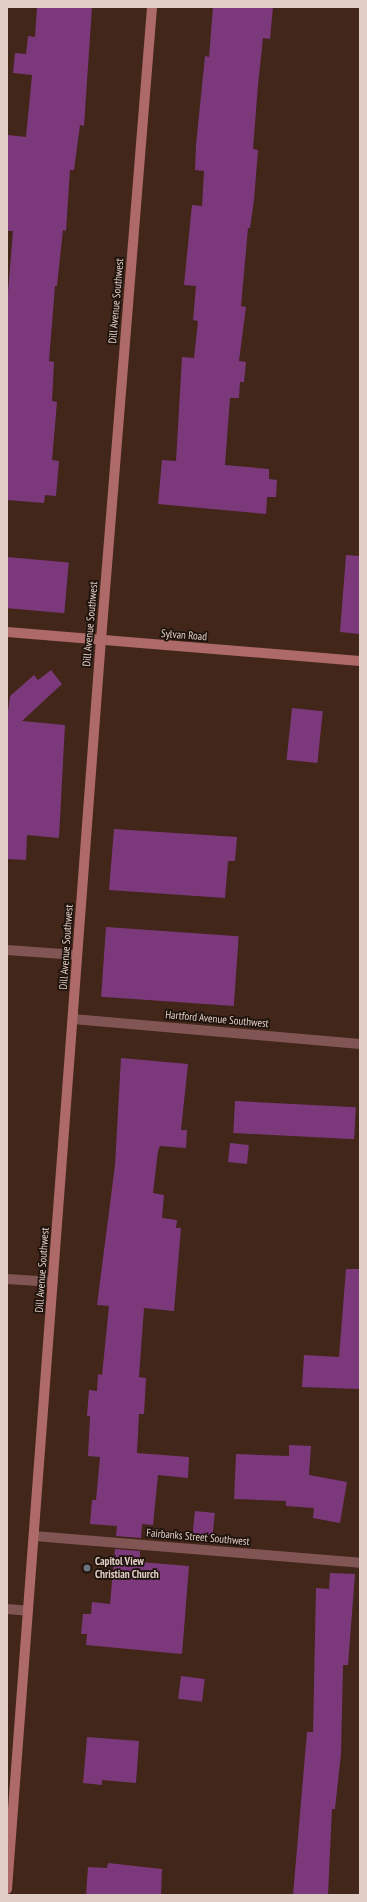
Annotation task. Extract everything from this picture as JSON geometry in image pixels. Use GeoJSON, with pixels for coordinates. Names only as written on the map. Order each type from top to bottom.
{"type":"FeatureCollection","features":[{"type":"Feature","properties":{"kind":"main road","name":"Dill Avenue Southwest"},"geometry":{"type":"LineString","coordinates":[[7,1889],[101,640],[152,7]]}},
{"type":"Feature","properties":{"kind":"main road","name":"Sylvan Road"},"geometry":{"type":"LineString","coordinates":[[7,632],[360,661]]}},
{"type":"Feature","properties":{"kind":"street"},"geometry":{"type":"LineString","coordinates":[[7,950],[77,955]]}},
{"type":"Feature","properties":{"kind":"street","name":"Hartford Avenue Southwest"},"geometry":{"type":"LineString","coordinates":[[73,1019],[360,1044]]}},
{"type":"Feature","properties":{"kind":"street"},"geometry":{"type":"LineString","coordinates":[[7,1279],[53,1282]]}},
{"type":"Feature","properties":{"kind":"street","name":"Fairbanks Street Southwest"},"geometry":{"type":"LineString","coordinates":[[34,1536],[360,1563]]}},
{"type":"Feature","properties":{"kind":"street"},"geometry":{"type":"LineString","coordinates":[[7,1609],[28,1611]]}},
{"type":"Feature","properties":{"kind":"building"},"geometry":{"type":"Polygon","coordinates":[[[37,7],[92,7],[84,126],[80,125],[74,170],[70,170],[66,231],[63,230],[57,286],[55,286],[49,361],[54,362],[52,401],[57,402],[52,460],[59,461],[56,496],[45,495],[44,503],[7,500],[7,304],[13,231],[7,231],[7,144],[8,135],[26,137],[32,75],[13,73],[15,53],[26,54],[28,36],[35,37],[37,7]]]}},
{"type":"Feature","properties":{"kind":"building"},"geometry":{"type":"Polygon","coordinates":[[[213,7],[273,7],[270,39],[263,38],[253,149],[258,150],[254,200],[250,228],[248,228],[241,306],[246,307],[239,361],[246,362],[244,382],[240,382],[239,398],[230,398],[225,465],[269,469],[269,479],[277,480],[276,497],[267,497],[266,514],[158,504],[162,460],[176,461],[182,357],[194,358],[198,321],[193,320],[196,286],[184,285],[192,205],[202,206],[204,171],[195,170],[196,145],[205,56],[209,57],[213,7]]]}},
{"type":"Feature","properties":{"kind":"building"},"geometry":{"type":"Polygon","coordinates":[[[346,555],[360,556],[360,634],[340,632],[346,555]]]}},
{"type":"Feature","properties":{"kind":"building"},"geometry":{"type":"Polygon","coordinates":[[[7,557],[69,562],[64,613],[7,608],[7,557]]]}},
{"type":"Feature","properties":{"kind":"building"},"geometry":{"type":"Polygon","coordinates":[[[51,670],[62,684],[22,721],[65,725],[59,838],[27,835],[26,860],[7,859],[7,719],[10,696],[34,675],[38,680],[51,670]]]}},
{"type":"Feature","properties":{"kind":"building"},"geometry":{"type":"Polygon","coordinates":[[[292,708],[323,711],[317,763],[287,760],[292,708]]]}},
{"type":"Feature","properties":{"kind":"building"},"geometry":{"type":"Polygon","coordinates":[[[114,829],[237,837],[235,861],[228,861],[225,898],[109,890],[114,829]]]}},
{"type":"Feature","properties":{"kind":"building"},"geometry":{"type":"Polygon","coordinates":[[[106,927],[239,936],[234,1006],[101,997],[106,927]]]}},
{"type":"Feature","properties":{"kind":"building"},"geometry":{"type":"Polygon","coordinates":[[[121,1058],[188,1064],[181,1130],[187,1130],[186,1148],[160,1146],[158,1151],[153,1193],[164,1195],[162,1218],[177,1220],[176,1228],[181,1228],[174,1311],[144,1308],[139,1377],[146,1378],[144,1414],[139,1414],[137,1453],[189,1457],[188,1478],[158,1475],[153,1525],[142,1524],[141,1538],[116,1536],[117,1526],[90,1524],[92,1500],[96,1500],[100,1457],[88,1456],[90,1416],[87,1416],[89,1390],[97,1391],[98,1374],[102,1375],[109,1306],[97,1305],[115,1165],[121,1058]]]}},
{"type":"Feature","properties":{"kind":"building"},"geometry":{"type":"Polygon","coordinates":[[[235,1101],[356,1107],[354,1139],[233,1133],[235,1101]]]}},
{"type":"Feature","properties":{"kind":"building"},"geometry":{"type":"Polygon","coordinates":[[[230,1143],[249,1145],[247,1164],[228,1162],[230,1143]]]}},
{"type":"Feature","properties":{"kind":"building"},"geometry":{"type":"Polygon","coordinates":[[[346,1269],[360,1269],[360,1389],[302,1387],[304,1355],[339,1357],[346,1269]]]}},
{"type":"Feature","properties":{"kind":"building"},"geometry":{"type":"Polygon","coordinates":[[[289,1445],[311,1446],[309,1475],[347,1482],[340,1523],[313,1518],[314,1508],[286,1506],[286,1501],[234,1499],[236,1454],[289,1456],[289,1445]]]}},
{"type":"Feature","properties":{"kind":"building"},"geometry":{"type":"Polygon","coordinates":[[[195,1511],[215,1513],[212,1537],[192,1535],[195,1511]]]}},
{"type":"Feature","properties":{"kind":"building"},"geometry":{"type":"Polygon","coordinates":[[[115,1549],[140,1551],[140,1562],[189,1566],[182,1654],[86,1645],[87,1634],[81,1634],[83,1614],[91,1614],[92,1602],[110,1604],[115,1549]]]}},
{"type":"Feature","properties":{"kind":"building"},"geometry":{"type":"Polygon","coordinates":[[[330,1573],[355,1574],[348,1665],[343,1665],[341,1754],[335,1809],[332,1809],[328,1895],[293,1895],[307,1732],[313,1732],[316,1588],[329,1589],[330,1573]]]}},
{"type":"Feature","properties":{"kind":"building"},"geometry":{"type":"Polygon","coordinates":[[[181,1676],[205,1679],[202,1702],[178,1699],[181,1676]]]}},
{"type":"Feature","properties":{"kind":"building"},"geometry":{"type":"Polygon","coordinates":[[[87,1737],[139,1741],[136,1783],[102,1780],[102,1785],[83,1783],[87,1737]]]}},
{"type":"Feature","properties":{"kind":"building"},"geometry":{"type":"Polygon","coordinates":[[[108,1863],[162,1869],[161,1895],[86,1895],[88,1867],[107,1868],[108,1863]]]}},
{"type":"Feature","properties":{"kind":"place","name":"Capitol View Christian Church"},"geometry":{"type":"Point","coordinates":[87,1568]}}]}
